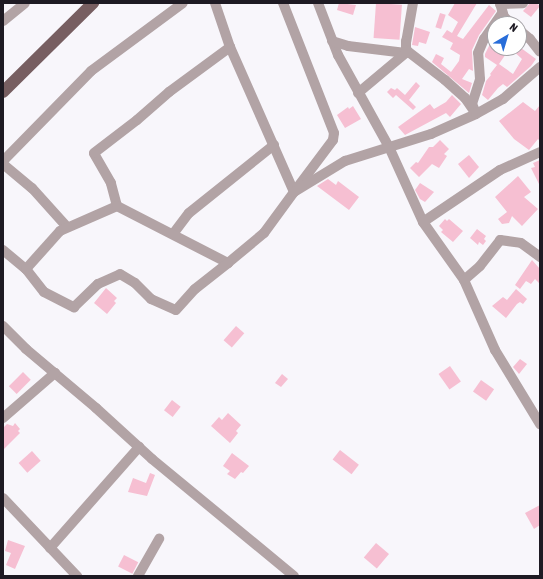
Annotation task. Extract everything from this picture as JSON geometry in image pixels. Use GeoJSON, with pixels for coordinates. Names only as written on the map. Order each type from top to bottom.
{"type":"FeatureCollection","features":[{"type":"Feature","properties":{"kind":"main road"},"geometry":{"type":"LineString","coordinates":[[3,83],[83,3]]}},
{"type":"Feature","properties":{"kind":"main road"},"geometry":{"type":"LineString","coordinates":[[3,92],[93,3]]}},
{"type":"Feature","properties":{"kind":"street"},"geometry":{"type":"LineString","coordinates":[[3,21],[25,3]]}},
{"type":"Feature","properties":{"kind":"street"},"geometry":{"type":"LineString","coordinates":[[3,161],[91,71],[183,3]]}},
{"type":"Feature","properties":{"kind":"street"},"geometry":{"type":"LineString","coordinates":[[215,3],[230,47],[294,192]]}},
{"type":"Feature","properties":{"kind":"street"},"geometry":{"type":"LineString","coordinates":[[3,250],[26,270],[44,292],[74,307],[98,284],[120,274],[135,283],[151,300],[176,310],[195,289],[264,233],[333,140],[334,133],[283,3]]}},
{"type":"Feature","properties":{"kind":"street"},"geometry":{"type":"LineString","coordinates":[[318,3],[338,55],[358,93],[390,147],[422,222],[464,280],[495,350],[540,424]]}},
{"type":"Feature","properties":{"kind":"street"},"geometry":{"type":"LineString","coordinates":[[407,52],[406,41],[413,3]]}},
{"type":"Feature","properties":{"kind":"street"},"geometry":{"type":"LineString","coordinates":[[501,7],[523,3]]}},
{"type":"Feature","properties":{"kind":"street"},"geometry":{"type":"LineString","coordinates":[[476,114],[472,104],[480,79],[478,53],[501,7]]}},
{"type":"Feature","properties":{"kind":"street"},"geometry":{"type":"LineString","coordinates":[[501,7],[507,16]]}},
{"type":"Feature","properties":{"kind":"street"},"geometry":{"type":"LineString","coordinates":[[527,37],[540,52]]}},
{"type":"Feature","properties":{"kind":"street"},"geometry":{"type":"LineString","coordinates":[[332,41],[348,46],[407,52],[445,80],[465,98],[476,114]]}},
{"type":"Feature","properties":{"kind":"street"},"geometry":{"type":"LineString","coordinates":[[228,263],[118,206],[111,183],[94,153],[137,120],[169,92],[230,47]]}},
{"type":"Feature","properties":{"kind":"street"},"geometry":{"type":"LineString","coordinates":[[358,93],[407,52]]}},
{"type":"Feature","properties":{"kind":"street"},"geometry":{"type":"LineString","coordinates":[[294,192],[345,160],[431,134],[476,114],[503,99],[540,67]]}},
{"type":"Feature","properties":{"kind":"street"},"geometry":{"type":"LineString","coordinates":[[173,234],[189,213],[274,145]]}},
{"type":"Feature","properties":{"kind":"street"},"geometry":{"type":"LineString","coordinates":[[422,222],[500,170],[540,152]]}},
{"type":"Feature","properties":{"kind":"street"},"geometry":{"type":"LineString","coordinates":[[3,164],[32,188],[68,227]]}},
{"type":"Feature","properties":{"kind":"street"},"geometry":{"type":"LineString","coordinates":[[26,270],[60,231],[118,206]]}},
{"type":"Feature","properties":{"kind":"street"},"geometry":{"type":"LineString","coordinates":[[464,280],[480,266],[500,240],[521,243],[540,257]]}},
{"type":"Feature","properties":{"kind":"street"},"geometry":{"type":"LineString","coordinates":[[3,326],[26,349],[139,447],[294,576]]}},
{"type":"Feature","properties":{"kind":"street"},"geometry":{"type":"LineString","coordinates":[[3,418],[56,374]]}},
{"type":"Feature","properties":{"kind":"street"},"geometry":{"type":"LineString","coordinates":[[50,548],[139,447]]}},
{"type":"Feature","properties":{"kind":"street"},"geometry":{"type":"LineString","coordinates":[[3,498],[77,576]]}},
{"type":"Feature","properties":{"kind":"street"},"geometry":{"type":"LineString","coordinates":[[138,576],[159,539]]}},
{"type":"Feature","properties":{"kind":"building"},"geometry":{"type":"Polygon","coordinates":[[[339,3],[356,5],[353,15],[337,10],[339,3]]]}},
{"type":"Feature","properties":{"kind":"building"},"geometry":{"type":"Polygon","coordinates":[[[376,3],[402,5],[399,40],[374,38],[376,3]]]}},
{"type":"Feature","properties":{"kind":"building"},"geometry":{"type":"Polygon","coordinates":[[[455,3],[477,3],[457,36],[463,39],[489,5],[496,11],[492,16],[487,16],[487,24],[479,35],[472,50],[473,71],[469,69],[462,79],[472,83],[469,93],[432,62],[436,54],[444,58],[441,64],[451,72],[459,61],[460,55],[450,49],[453,43],[442,37],[447,30],[452,33],[458,22],[448,15],[455,3]]]}},
{"type":"Feature","properties":{"kind":"building"},"geometry":{"type":"Polygon","coordinates":[[[530,3],[536,3],[540,6],[531,17],[523,11],[530,3]]]}},
{"type":"Feature","properties":{"kind":"building"},"geometry":{"type":"Polygon","coordinates":[[[440,13],[446,15],[441,29],[435,27],[440,13]]]}},
{"type":"Feature","properties":{"kind":"building"},"geometry":{"type":"Polygon","coordinates":[[[415,27],[430,32],[426,44],[419,42],[418,46],[412,45],[415,27]]]}},
{"type":"Feature","properties":{"kind":"building"},"geometry":{"type":"Polygon","coordinates":[[[487,50],[487,56],[504,56],[499,64],[513,74],[522,59],[519,56],[527,56],[527,52],[536,59],[531,66],[507,87],[503,84],[498,88],[488,100],[482,95],[486,81],[497,65],[485,57],[487,50]]]}},
{"type":"Feature","properties":{"kind":"building"},"geometry":{"type":"Polygon","coordinates":[[[416,82],[420,86],[409,100],[416,107],[413,110],[396,95],[393,98],[387,92],[391,88],[395,90],[397,88],[405,95],[416,82]]]}},
{"type":"Feature","properties":{"kind":"building"},"geometry":{"type":"Polygon","coordinates":[[[452,95],[461,104],[450,117],[446,113],[405,135],[398,127],[430,104],[434,109],[446,102],[452,95]]]}},
{"type":"Feature","properties":{"kind":"building"},"geometry":{"type":"Polygon","coordinates":[[[523,102],[535,111],[540,105],[540,141],[538,139],[529,150],[514,139],[499,121],[523,102]]]}},
{"type":"Feature","properties":{"kind":"building"},"geometry":{"type":"Polygon","coordinates":[[[353,106],[361,119],[345,128],[337,115],[348,107],[349,109],[353,106]]]}},
{"type":"Feature","properties":{"kind":"building"},"geometry":{"type":"Polygon","coordinates":[[[440,140],[449,149],[444,154],[447,156],[439,168],[432,164],[419,177],[410,168],[416,162],[418,163],[429,147],[433,147],[440,140]]]}},
{"type":"Feature","properties":{"kind":"building"},"geometry":{"type":"Polygon","coordinates":[[[469,155],[479,167],[469,178],[458,164],[469,155]]]}},
{"type":"Feature","properties":{"kind":"building"},"geometry":{"type":"Polygon","coordinates":[[[540,160],[540,186],[531,168],[535,167],[533,163],[540,160]]]}},
{"type":"Feature","properties":{"kind":"building"},"geometry":{"type":"Polygon","coordinates":[[[518,176],[531,192],[524,197],[538,209],[522,226],[512,216],[509,223],[502,224],[498,219],[507,212],[495,197],[518,176]]]}},
{"type":"Feature","properties":{"kind":"building"},"geometry":{"type":"Polygon","coordinates":[[[328,179],[336,185],[338,181],[359,197],[349,210],[317,186],[328,179]]]}},
{"type":"Feature","properties":{"kind":"building"},"geometry":{"type":"Polygon","coordinates":[[[420,183],[434,192],[425,202],[420,199],[415,190],[420,183]]]}},
{"type":"Feature","properties":{"kind":"building"},"geometry":{"type":"Polygon","coordinates":[[[445,219],[447,221],[449,219],[463,231],[453,242],[441,232],[443,230],[439,226],[445,219]]]}},
{"type":"Feature","properties":{"kind":"building"},"geometry":{"type":"Polygon","coordinates":[[[477,229],[486,236],[484,239],[486,241],[483,245],[479,242],[478,245],[470,238],[477,229]]]}},
{"type":"Feature","properties":{"kind":"building"},"geometry":{"type":"Polygon","coordinates":[[[532,260],[540,269],[540,284],[535,279],[531,284],[526,281],[520,289],[515,285],[532,260]]]}},
{"type":"Feature","properties":{"kind":"building"},"geometry":{"type":"Polygon","coordinates":[[[106,288],[117,298],[114,301],[116,303],[107,314],[94,303],[106,288]]]}},
{"type":"Feature","properties":{"kind":"building"},"geometry":{"type":"Polygon","coordinates":[[[516,289],[527,299],[523,304],[520,302],[517,304],[506,318],[492,306],[503,297],[507,300],[516,289]]]}},
{"type":"Feature","properties":{"kind":"building"},"geometry":{"type":"Polygon","coordinates":[[[236,326],[244,333],[232,348],[224,340],[236,326]]]}},
{"type":"Feature","properties":{"kind":"building"},"geometry":{"type":"Polygon","coordinates":[[[520,359],[527,364],[519,374],[513,367],[520,359]]]}},
{"type":"Feature","properties":{"kind":"building"},"geometry":{"type":"Polygon","coordinates":[[[450,366],[461,382],[449,390],[439,374],[450,366]]]}},
{"type":"Feature","properties":{"kind":"building"},"geometry":{"type":"Polygon","coordinates":[[[23,372],[31,380],[17,394],[9,386],[23,372]]]}},
{"type":"Feature","properties":{"kind":"building"},"geometry":{"type":"Polygon","coordinates":[[[282,374],[288,379],[281,387],[275,383],[282,374]]]}},
{"type":"Feature","properties":{"kind":"building"},"geometry":{"type":"Polygon","coordinates":[[[481,380],[494,389],[486,401],[473,391],[481,380]]]}},
{"type":"Feature","properties":{"kind":"building"},"geometry":{"type":"Polygon","coordinates":[[[172,400],[181,407],[173,417],[164,410],[172,400]]]}},
{"type":"Feature","properties":{"kind":"building"},"geometry":{"type":"Polygon","coordinates":[[[228,413],[241,425],[236,431],[238,433],[230,443],[211,426],[219,417],[222,420],[228,413]]]}},
{"type":"Feature","properties":{"kind":"building"},"geometry":{"type":"Polygon","coordinates":[[[15,423],[20,429],[18,431],[20,433],[3,450],[3,428],[7,424],[13,426],[15,423]]]}},
{"type":"Feature","properties":{"kind":"building"},"geometry":{"type":"Polygon","coordinates":[[[340,450],[359,465],[352,474],[333,459],[340,450]]]}},
{"type":"Feature","properties":{"kind":"building"},"geometry":{"type":"Polygon","coordinates":[[[32,451],[41,461],[27,473],[19,463],[32,451]]]}},
{"type":"Feature","properties":{"kind":"building"},"geometry":{"type":"Polygon","coordinates":[[[232,453],[249,466],[235,479],[227,474],[230,471],[223,466],[232,453]]]}},
{"type":"Feature","properties":{"kind":"building"},"geometry":{"type":"Polygon","coordinates":[[[150,473],[155,475],[147,496],[128,492],[133,478],[146,483],[150,473]]]}},
{"type":"Feature","properties":{"kind":"building"},"geometry":{"type":"Polygon","coordinates":[[[540,505],[540,525],[534,529],[525,513],[540,505]]]}},
{"type":"Feature","properties":{"kind":"building"},"geometry":{"type":"Polygon","coordinates":[[[8,540],[25,546],[15,569],[6,565],[11,553],[5,551],[8,540]]]}},
{"type":"Feature","properties":{"kind":"building"},"geometry":{"type":"Polygon","coordinates":[[[376,543],[389,554],[377,568],[364,558],[376,543]]]}},
{"type":"Feature","properties":{"kind":"building"},"geometry":{"type":"Polygon","coordinates":[[[124,555],[138,562],[132,574],[118,567],[124,555]]]}}]}
